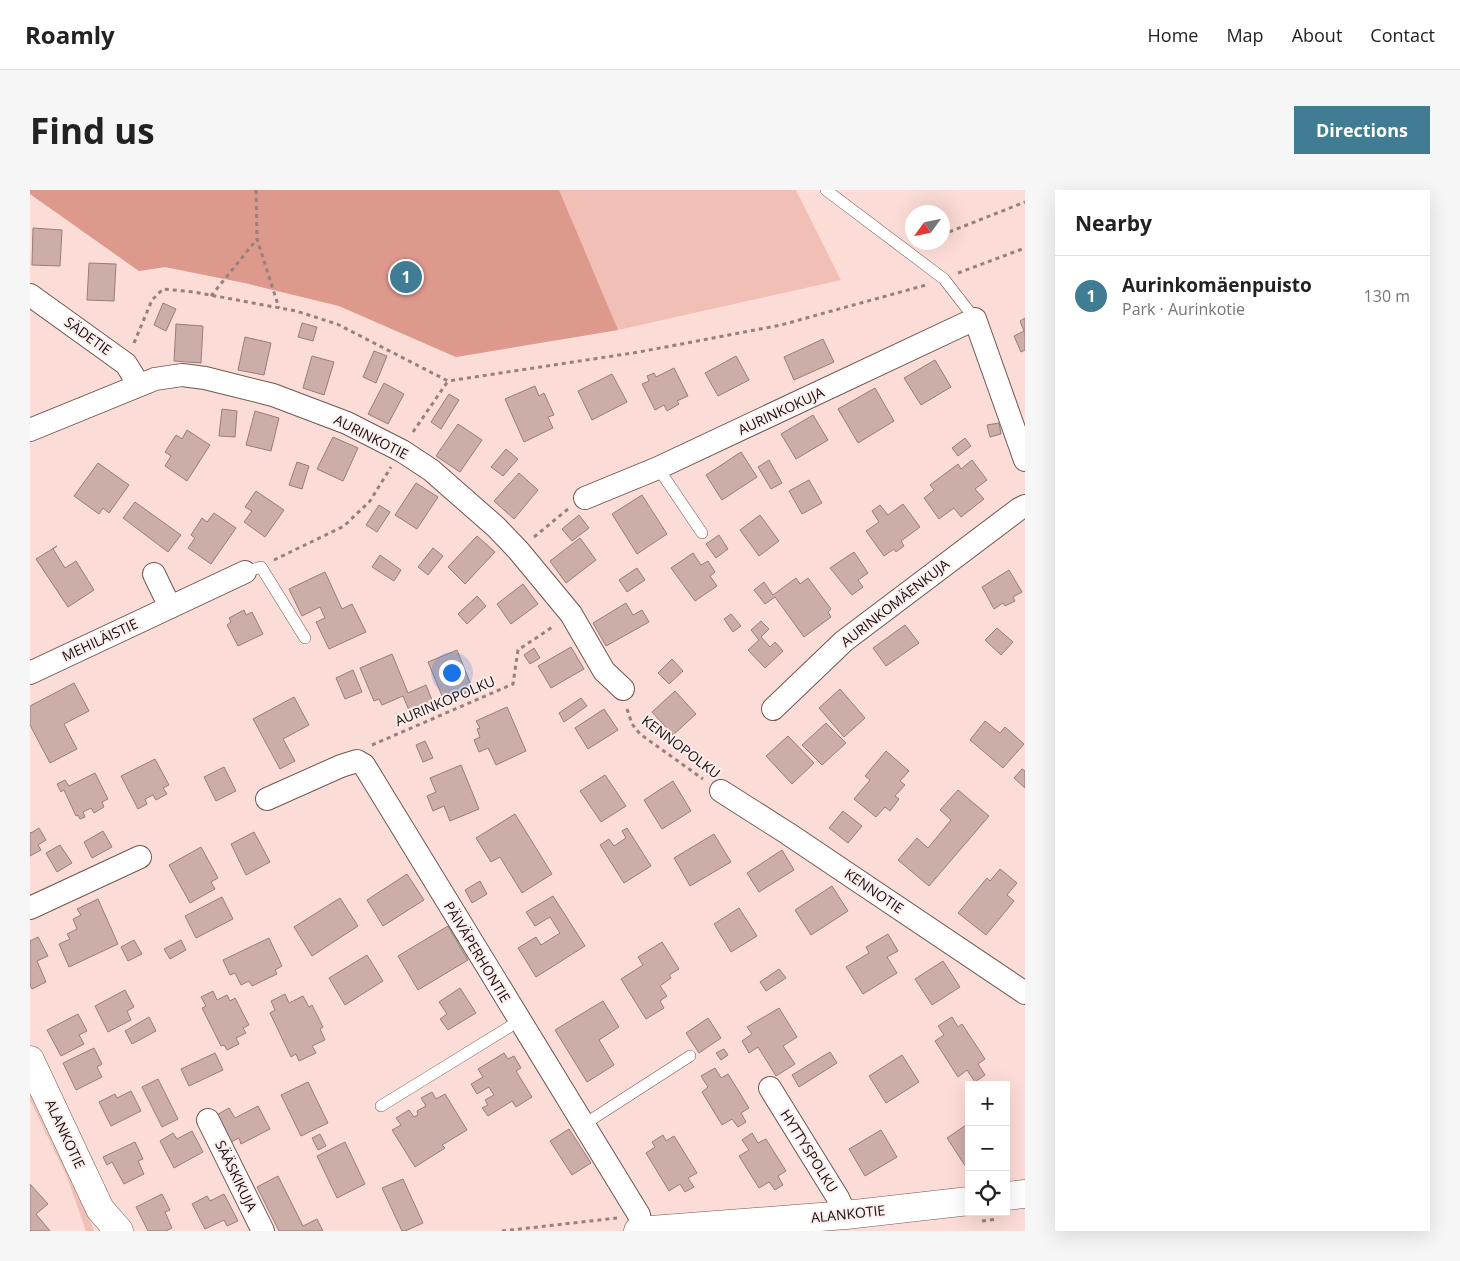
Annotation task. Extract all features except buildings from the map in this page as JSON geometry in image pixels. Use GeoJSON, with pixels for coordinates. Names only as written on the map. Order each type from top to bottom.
{"type":"FeatureCollection","features":[{"type":"Feature","properties":{"kind":"street","name":"SÄDETIE"},"geometry":{"type":"LineString","coordinates":[[30,295],[104,346],[126,364],[139,385]]}},
{"type":"Feature","properties":{"kind":"street"},"geometry":{"type":"LineString","coordinates":[[975,319],[1025,460]]}},
{"type":"Feature","properties":{"kind":"street","name":"AURINKOKUJA"},"geometry":{"type":"LineString","coordinates":[[586,498],[658,468],[975,319]]}},
{"type":"Feature","properties":{"kind":"street","name":"AURINKOTIE"},"geometry":{"type":"LineString","coordinates":[[30,430],[154,379],[182,375],[246,387],[296,403],[347,423],[402,451],[431,470],[496,527],[518,550],[571,614],[604,671],[623,689]]}},
{"type":"Feature","properties":{"kind":"street","name":"AURINKOMÄENKUJA"},"geometry":{"type":"LineString","coordinates":[[773,709],[844,641],[1025,506]]}},
{"type":"Feature","properties":{"kind":"street","name":"MEHILÄISTIE"},"geometry":{"type":"LineString","coordinates":[[30,673],[253,569]]}},
{"type":"Feature","properties":{"kind":"street"},"geometry":{"type":"LineString","coordinates":[[154,574],[170,607]]}},
{"type":"Feature","properties":{"kind":"street"},"geometry":{"type":"LineString","coordinates":[[267,799],[341,766],[357,761]]}},
{"type":"Feature","properties":{"kind":"street","name":"PÄIVÄPERHONTIE"},"geometry":{"type":"LineString","coordinates":[[357,761],[364,765],[583,1125],[640,1226]]}},
{"type":"Feature","properties":{"kind":"street","name":"KENNOTIE"},"geometry":{"type":"LineString","coordinates":[[721,792],[788,832],[1025,993]]}},
{"type":"Feature","properties":{"kind":"street"},"geometry":{"type":"LineString","coordinates":[[30,908],[140,857]]}},
{"type":"Feature","properties":{"kind":"street","name":"ALANKOTIE"},"geometry":{"type":"LineString","coordinates":[[30,1060],[101,1220],[119,1231]]}},
{"type":"Feature","properties":{"kind":"street","name":"HYTTYSPOLKU"},"geometry":{"type":"LineString","coordinates":[[770,1088],[838,1198],[846,1215]]}},
{"type":"Feature","properties":{"kind":"street","name":"SÄÄSKIKUJA"},"geometry":{"type":"LineString","coordinates":[[208,1120],[263,1231]]}},
{"type":"Feature","properties":{"kind":"street"},"geometry":{"type":"LineString","coordinates":[[1010,1196],[1025,1194]]}},
{"type":"Feature","properties":{"kind":"street","name":"ALANKOTIE"},"geometry":{"type":"LineString","coordinates":[[640,1226],[846,1215],[965,1201]]}},
{"type":"Feature","properties":{"kind":"lane"},"geometry":{"type":"LineString","coordinates":[[826,190],[944,279],[975,319]]}},
{"type":"Feature","properties":{"kind":"lane"},"geometry":{"type":"LineString","coordinates":[[658,468],[702,533]]}},
{"type":"Feature","properties":{"kind":"lane"},"geometry":{"type":"LineString","coordinates":[[253,569],[266,572],[305,638]]}},
{"type":"Feature","properties":{"kind":"lane"},"geometry":{"type":"LineString","coordinates":[[381,1106],[519,1021]]}},
{"type":"Feature","properties":{"kind":"lane"},"geometry":{"type":"LineString","coordinates":[[583,1125],[690,1056]]}},
{"type":"Feature","properties":{"kind":"path"},"geometry":{"type":"LineString","coordinates":[[256,190],[257,239],[279,308]]}},
{"type":"Feature","properties":{"kind":"path"},"geometry":{"type":"LineString","coordinates":[[950,232],[1025,202]]}},
{"type":"Feature","properties":{"kind":"path"},"geometry":{"type":"LineString","coordinates":[[211,296],[257,239]]}},
{"type":"Feature","properties":{"kind":"path"},"geometry":{"type":"LineString","coordinates":[[126,364],[152,300],[163,288],[296,311],[337,324],[448,381],[640,352],[782,325],[930,284],[1025,248]]}},
{"type":"Feature","properties":{"kind":"path"},"geometry":{"type":"LineString","coordinates":[[253,569],[344,526],[370,501],[448,381]]}},
{"type":"Feature","properties":{"kind":"path"},"geometry":{"type":"LineString","coordinates":[[518,550],[559,515],[586,498]]}},
{"type":"Feature","properties":{"kind":"path","name":"AURINKOPOLKU"},"geometry":{"type":"LineString","coordinates":[[357,761],[367,748],[513,684],[518,650],[571,614]]}},
{"type":"Feature","properties":{"kind":"path","name":"KENNOPOLKU"},"geometry":{"type":"LineString","coordinates":[[623,689],[632,724],[636,729],[721,792]]}},
{"type":"Feature","properties":{"kind":"path"},"geometry":{"type":"LineString","coordinates":[[502,1231],[640,1226]]}},
{"type":"Feature","properties":{"kind":"shaded area"},"geometry":{"type":"Polygon","coordinates":[[[30,190],[796,190],[841,280],[618,330],[456,357],[339,306],[245,283],[165,267],[139,271],[30,194],[30,190]]]}},
{"type":"Feature","properties":{"kind":"shaded area"},"geometry":{"type":"Polygon","coordinates":[[[30,190],[559,190],[618,330],[456,357],[339,306],[245,283],[165,267],[139,271],[30,194],[30,190]]]}},
{"type":"Feature","properties":{"kind":"shaded area"},"geometry":{"type":"Polygon","coordinates":[[[30,1084],[86,1208],[94,1231],[86,1231],[67,1177],[30,1100],[30,1084]]]}},
{"type":"Feature","properties":{"kind":"place","name":"Aurinkomäenpuisto"},"geometry":{"type":"Point","coordinates":[406,277]}}]}
